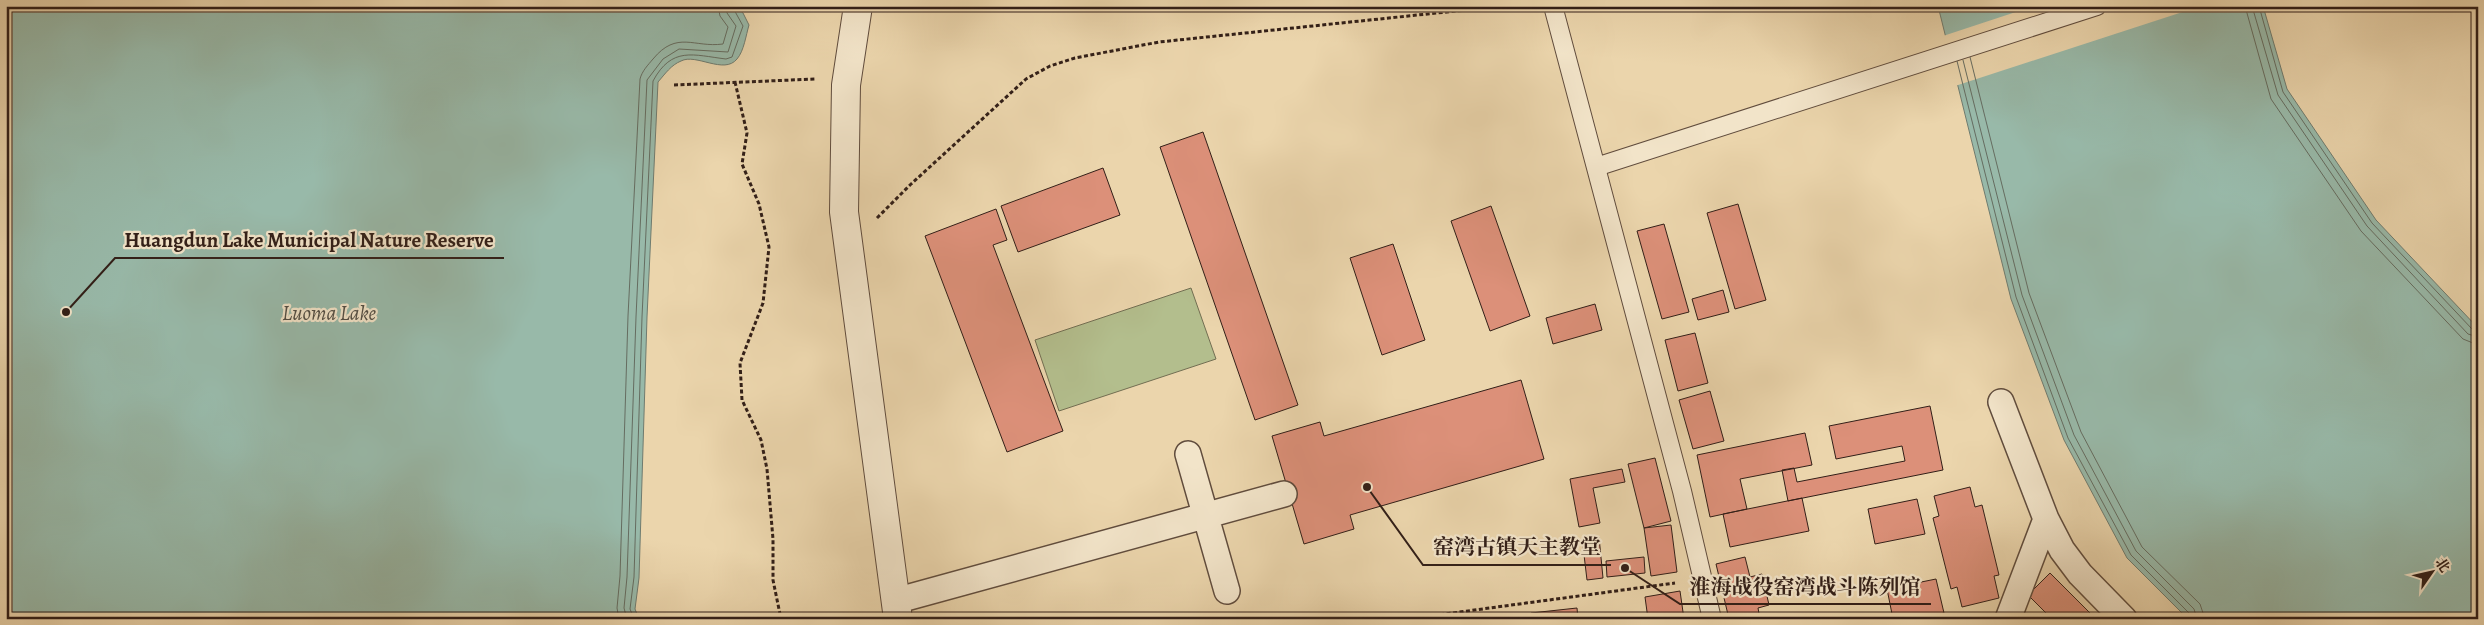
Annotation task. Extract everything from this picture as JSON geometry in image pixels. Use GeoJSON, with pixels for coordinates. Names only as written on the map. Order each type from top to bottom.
{"type":"FeatureCollection","features":[{"type":"Feature","properties":{"kind":"street"},"geometry":{"type":"LineString","coordinates":[[858,6],[848,77],[844,212],[896,610],[1205,516],[1284,494]]}},
{"type":"Feature","properties":{"kind":"street"},"geometry":{"type":"LineString","coordinates":[[2001,402],[2046,519],[2068,558],[2124,619]]}},
{"type":"Feature","properties":{"kind":"street"},"geometry":{"type":"LineString","coordinates":[[1188,454],[1227,591]]}},
{"type":"Feature","properties":{"kind":"street"},"geometry":{"type":"LineString","coordinates":[[2008,619],[2046,519]]}},
{"type":"Feature","properties":{"kind":"lane"},"geometry":{"type":"LineString","coordinates":[[1554,6],[1682,491],[1712,619]]}},
{"type":"Feature","properties":{"kind":"lane"},"geometry":{"type":"LineString","coordinates":[[1596,167],[2096,6]]}},
{"type":"Feature","properties":{"kind":"path"},"geometry":{"type":"LineString","coordinates":[[848,248],[910,185],[1026,79],[1050,66],[1075,58],[1159,42],[1504,6]]}},
{"type":"Feature","properties":{"kind":"path"},"geometry":{"type":"LineString","coordinates":[[674,85],[848,77]]}},
{"type":"Feature","properties":{"kind":"path"},"geometry":{"type":"LineString","coordinates":[[735,82],[747,133],[742,164],[759,204],[769,247],[763,303],[740,363],[742,400],[761,440],[767,469],[773,539],[773,580],[781,619]]}},
{"type":"Feature","properties":{"kind":"path"},"geometry":{"type":"LineString","coordinates":[[1408,619],[1703,580]]}},
{"type":"Feature","properties":{"kind":"green space"},"geometry":{"type":"Polygon","coordinates":[[[1191,288],[1216,359],[1059,411],[1035,340],[1191,288]]]}},
{"type":"Feature","properties":{"kind":"water","name":"Luoma Lake"},"geometry":{"type":"Polygon","coordinates":[[[6,6],[735,6],[743,13],[749,25],[743,47],[737,59],[725,65],[718,65],[687,59],[671,67],[658,82],[647,317],[639,578],[635,609],[639,619],[6,619],[6,6]]]}},
{"type":"Feature","properties":{"kind":"water"},"geometry":{"type":"Polygon","coordinates":[[[1938,6],[2263,6],[2287,89],[2376,220],[2478,328],[2478,619],[2188,619],[2127,558],[2064,440],[2011,299],[1938,6]]]}},
{"type":"Feature","properties":{"kind":"pier"},"geometry":{"type":"Polygon","coordinates":[[[2034,6],[2201,6],[1955,86],[1943,36],[2034,6]]]}},
{"type":"Feature","properties":{"kind":"building"},"geometry":{"type":"Polygon","coordinates":[[[1203,132],[1298,405],[1255,420],[1160,147],[1203,132]]]}},
{"type":"Feature","properties":{"kind":"building"},"geometry":{"type":"Polygon","coordinates":[[[1103,168],[1120,215],[1018,252],[1001,206],[1103,168]]]}},
{"type":"Feature","properties":{"kind":"building"},"geometry":{"type":"Polygon","coordinates":[[[1738,204],[1766,300],[1735,309],[1707,213],[1738,204]]]}},
{"type":"Feature","properties":{"kind":"building"},"geometry":{"type":"Polygon","coordinates":[[[1491,206],[1530,316],[1490,331],[1451,221],[1491,206]]]}},
{"type":"Feature","properties":{"kind":"building"},"geometry":{"type":"Polygon","coordinates":[[[996,209],[1007,240],[993,245],[1063,431],[1007,452],[925,236],[996,209]]]}},
{"type":"Feature","properties":{"kind":"building"},"geometry":{"type":"Polygon","coordinates":[[[1664,224],[1689,312],[1662,319],[1637,231],[1664,224]]]}},
{"type":"Feature","properties":{"kind":"building"},"geometry":{"type":"Polygon","coordinates":[[[1393,244],[1425,340],[1382,355],[1350,258],[1393,244]]]}},
{"type":"Feature","properties":{"kind":"building"},"geometry":{"type":"Polygon","coordinates":[[[1723,290],[1729,312],[1698,320],[1692,299],[1723,290]]]}},
{"type":"Feature","properties":{"kind":"building"},"geometry":{"type":"Polygon","coordinates":[[[1595,304],[1602,330],[1553,344],[1546,318],[1595,304]]]}},
{"type":"Feature","properties":{"kind":"building"},"geometry":{"type":"Polygon","coordinates":[[[1695,333],[1708,383],[1678,391],[1665,340],[1695,333]]]}},
{"type":"Feature","properties":{"kind":"building"},"geometry":{"type":"Polygon","coordinates":[[[1521,380],[1544,459],[1350,515],[1354,529],[1304,544],[1272,436],[1320,422],[1324,436],[1521,380]]]}},
{"type":"Feature","properties":{"kind":"building"},"geometry":{"type":"Polygon","coordinates":[[[1710,391],[1724,441],[1693,449],[1679,400],[1710,391]]]}},
{"type":"Feature","properties":{"kind":"building"},"geometry":{"type":"Polygon","coordinates":[[[1930,406],[1943,470],[1788,501],[1782,470],[1794,468],[1797,482],[1905,461],[1902,446],[1836,459],[1829,426],[1930,406]]]}},
{"type":"Feature","properties":{"kind":"building"},"geometry":{"type":"Polygon","coordinates":[[[1805,433],[1812,465],[1740,479],[1747,509],[1710,517],[1697,455],[1805,433]]]}},
{"type":"Feature","properties":{"kind":"building"},"geometry":{"type":"Polygon","coordinates":[[[1655,458],[1671,521],[1644,528],[1628,464],[1655,458]]]}},
{"type":"Feature","properties":{"kind":"building"},"geometry":{"type":"Polygon","coordinates":[[[1622,469],[1625,482],[1593,488],[1600,523],[1579,527],[1570,479],[1622,469]]]}},
{"type":"Feature","properties":{"kind":"building"},"geometry":{"type":"Polygon","coordinates":[[[1970,487],[1975,507],[1982,505],[1999,575],[1994,576],[1999,598],[1962,607],[1957,587],[1951,589],[1933,518],[1939,516],[1934,496],[1970,487]]]}},
{"type":"Feature","properties":{"kind":"building"},"geometry":{"type":"Polygon","coordinates":[[[1802,498],[1809,531],[1730,547],[1723,514],[1802,498]]]}},
{"type":"Feature","properties":{"kind":"building"},"geometry":{"type":"Polygon","coordinates":[[[1917,499],[1925,534],[1875,544],[1868,509],[1917,499]]]}},
{"type":"Feature","properties":{"kind":"building"},"geometry":{"type":"Polygon","coordinates":[[[1671,525],[1677,572],[1651,576],[1644,528],[1671,525]]]}},
{"type":"Feature","properties":{"kind":"building"},"geometry":{"type":"Polygon","coordinates":[[[1599,537],[1603,578],[1587,580],[1582,538],[1599,537]]]}},
{"type":"Feature","properties":{"kind":"building"},"geometry":{"type":"Polygon","coordinates":[[[1644,557],[1645,573],[1607,577],[1606,561],[1644,557]]]}},
{"type":"Feature","properties":{"kind":"building"},"geometry":{"type":"Polygon","coordinates":[[[1745,557],[1750,577],[1762,574],[1769,605],[1758,608],[1760,619],[1729,619],[1716,564],[1745,557]]]}},
{"type":"Feature","properties":{"kind":"building"},"geometry":{"type":"Polygon","coordinates":[[[2050,573],[2092,615],[2088,619],[2052,619],[2028,595],[2050,573]]]}},
{"type":"Feature","properties":{"kind":"building"},"geometry":{"type":"Polygon","coordinates":[[[1936,579],[1944,613],[1919,619],[1893,619],[1887,589],[1936,579]]]}},
{"type":"Feature","properties":{"kind":"building"},"geometry":{"type":"Polygon","coordinates":[[[1680,591],[1684,619],[1648,619],[1645,597],[1680,591]]]}},
{"type":"Feature","properties":{"kind":"building"},"geometry":{"type":"Polygon","coordinates":[[[1577,608],[1578,619],[1531,619],[1531,613],[1577,608]]]}},
{"type":"Feature","properties":{"kind":"place","name":"Huangdun Lake Municipal Nature Reserve"},"geometry":{"type":"Point","coordinates":[66,312]}},
{"type":"Feature","properties":{"kind":"place","name":"窑湾古镇天主教堂"},"geometry":{"type":"Point","coordinates":[1367,487]}},
{"type":"Feature","properties":{"kind":"place","name":"淮海战役窑湾战斗陈列馆"},"geometry":{"type":"Point","coordinates":[1625,568]}}]}
